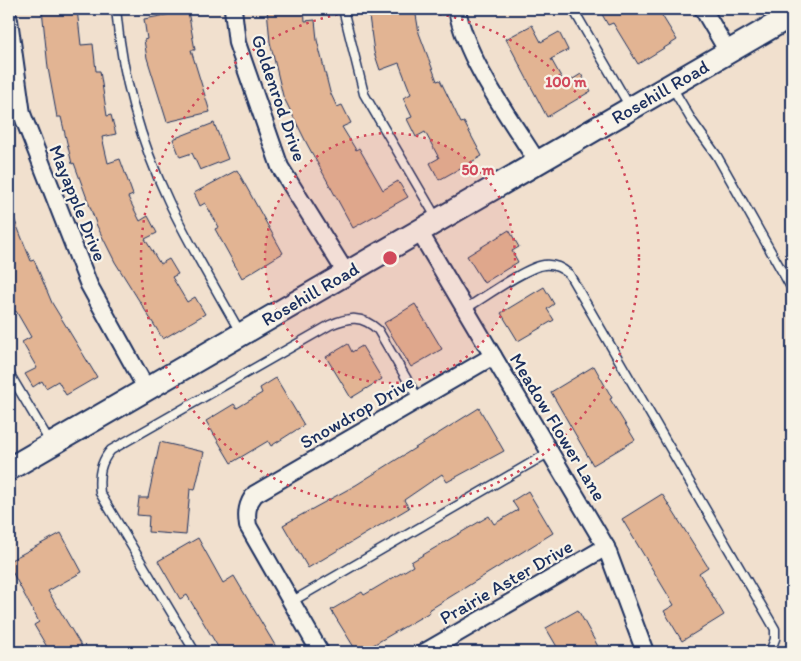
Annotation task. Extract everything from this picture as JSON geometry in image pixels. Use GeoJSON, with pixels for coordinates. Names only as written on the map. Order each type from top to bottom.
{"type":"FeatureCollection","features":[{"type":"Feature","properties":{"kind":"street","name":"Goldenrod Drive"},"geometry":{"type":"LineString","coordinates":[[233,9],[236,43],[280,167],[346,273]]}},
{"type":"Feature","properties":{"kind":"street"},"geometry":{"type":"LineString","coordinates":[[457,9],[460,25],[489,86],[538,162]]}},
{"type":"Feature","properties":{"kind":"street"},"geometry":{"type":"LineString","coordinates":[[703,9],[728,52]]}},
{"type":"Feature","properties":{"kind":"street","name":"Rosehill Road"},"geometry":{"type":"LineString","coordinates":[[9,469],[792,15]]}},
{"type":"Feature","properties":{"kind":"street","name":"Mayapple Drive"},"geometry":{"type":"LineString","coordinates":[[9,20],[22,114],[89,285],[146,388]]}},
{"type":"Feature","properties":{"kind":"street","name":"Meadow Flower Lane"},"geometry":{"type":"LineString","coordinates":[[419,231],[606,547],[645,652]]}},
{"type":"Feature","properties":{"kind":"street","name":"Snowdrop Drive"},"geometry":{"type":"LineString","coordinates":[[291,602],[248,526],[247,509],[249,501],[255,494],[493,356]]}},
{"type":"Feature","properties":{"kind":"street","name":"Prairie Aster Drive"},"geometry":{"type":"LineString","coordinates":[[425,652],[606,547]]}},
{"type":"Feature","properties":{"kind":"street"},"geometry":{"type":"LineString","coordinates":[[291,602],[320,652]]}},
{"type":"Feature","properties":{"kind":"lane"},"geometry":{"type":"LineString","coordinates":[[116,9],[119,44],[131,101],[168,202],[241,334]]}},
{"type":"Feature","properties":{"kind":"lane"},"geometry":{"type":"LineString","coordinates":[[343,9],[364,94],[438,220]]}},
{"type":"Feature","properties":{"kind":"lane"},"geometry":{"type":"LineString","coordinates":[[574,9],[631,108]]}},
{"type":"Feature","properties":{"kind":"lane"},"geometry":{"type":"LineString","coordinates":[[671,86],[692,121],[717,156],[792,289]]}},
{"type":"Feature","properties":{"kind":"lane"},"geometry":{"type":"LineString","coordinates":[[465,309],[530,270],[543,265],[561,268],[569,274],[775,629],[770,652]]}},
{"type":"Feature","properties":{"kind":"lane"},"geometry":{"type":"LineString","coordinates":[[195,652],[100,493],[99,482],[103,459],[111,450],[321,329],[345,319],[363,320],[378,330],[418,400]]}},
{"type":"Feature","properties":{"kind":"lane"},"geometry":{"type":"LineString","coordinates":[[9,373],[51,444]]}},
{"type":"Feature","properties":{"kind":"lane"},"geometry":{"type":"LineString","coordinates":[[291,602],[550,452]]}},
{"type":"Feature","properties":{"kind":"building"},"geometry":{"type":"Polygon","coordinates":[[[42,9],[77,9],[81,45],[93,44],[96,71],[100,71],[107,116],[111,115],[116,134],[102,137],[108,163],[120,159],[133,195],[128,197],[140,221],[148,216],[157,233],[145,239],[160,264],[169,259],[178,274],[172,277],[187,302],[195,297],[205,314],[163,339],[115,262],[97,226],[74,163],[72,164],[61,117],[57,117],[48,68],[42,9]]]}},
{"type":"Feature","properties":{"kind":"building"},"geometry":{"type":"Polygon","coordinates":[[[267,9],[304,9],[305,21],[315,20],[317,40],[330,92],[337,107],[342,105],[351,123],[342,127],[356,150],[359,148],[383,190],[398,181],[408,197],[353,228],[283,96],[270,42],[267,9]]]}},
{"type":"Feature","properties":{"kind":"building"},"geometry":{"type":"Polygon","coordinates":[[[368,9],[415,9],[419,33],[437,81],[440,80],[461,123],[464,122],[482,156],[439,180],[430,163],[439,158],[425,132],[416,137],[407,119],[412,117],[403,98],[411,94],[399,63],[380,70],[374,52],[368,9]]]}},
{"type":"Feature","properties":{"kind":"building"},"geometry":{"type":"Polygon","coordinates":[[[599,9],[658,9],[677,40],[638,64],[613,23],[608,25],[599,9]]]}},
{"type":"Feature","properties":{"kind":"building"},"geometry":{"type":"Polygon","coordinates":[[[188,11],[195,50],[191,50],[210,112],[167,122],[147,58],[144,40],[147,39],[144,19],[188,11]]]}},
{"type":"Feature","properties":{"kind":"building"},"geometry":{"type":"Polygon","coordinates":[[[532,25],[541,42],[559,32],[568,50],[551,59],[565,84],[581,74],[591,91],[547,117],[506,39],[532,25]]]}},
{"type":"Feature","properties":{"kind":"building"},"geometry":{"type":"Polygon","coordinates":[[[214,123],[228,159],[200,170],[192,153],[180,157],[173,139],[214,123]]]}},
{"type":"Feature","properties":{"kind":"building"},"geometry":{"type":"Polygon","coordinates":[[[237,170],[283,253],[242,278],[215,229],[219,227],[205,203],[200,206],[194,193],[237,170]]]}},
{"type":"Feature","properties":{"kind":"building"},"geometry":{"type":"Polygon","coordinates":[[[9,206],[31,261],[34,260],[52,303],[97,377],[66,395],[58,381],[46,388],[42,381],[33,387],[25,374],[37,368],[22,342],[31,337],[16,311],[9,314],[9,206]]]}},
{"type":"Feature","properties":{"kind":"building"},"geometry":{"type":"Polygon","coordinates":[[[509,230],[519,247],[512,251],[518,262],[484,283],[467,256],[509,230]]]}},
{"type":"Feature","properties":{"kind":"building"},"geometry":{"type":"Polygon","coordinates":[[[544,287],[554,304],[547,309],[554,320],[518,341],[501,313],[544,287]]]}},
{"type":"Feature","properties":{"kind":"building"},"geometry":{"type":"Polygon","coordinates":[[[415,304],[442,349],[411,367],[384,323],[415,304]]]}},
{"type":"Feature","properties":{"kind":"building"},"geometry":{"type":"Polygon","coordinates":[[[348,344],[352,352],[362,346],[382,379],[351,398],[326,357],[348,344]]]}},
{"type":"Feature","properties":{"kind":"building"},"geometry":{"type":"Polygon","coordinates":[[[594,366],[612,398],[610,399],[635,440],[593,465],[551,392],[594,366]]]}},
{"type":"Feature","properties":{"kind":"building"},"geometry":{"type":"Polygon","coordinates":[[[276,378],[304,425],[271,446],[268,441],[231,463],[206,421],[234,404],[237,408],[262,393],[260,388],[276,378]]]}},
{"type":"Feature","properties":{"kind":"building"},"geometry":{"type":"Polygon","coordinates":[[[479,408],[504,451],[447,482],[442,474],[404,500],[409,508],[308,568],[283,525],[356,485],[479,408]]]}},
{"type":"Feature","properties":{"kind":"building"},"geometry":{"type":"Polygon","coordinates":[[[160,442],[204,452],[195,490],[190,489],[186,535],[148,532],[149,516],[137,515],[139,498],[148,498],[160,442]]]}},
{"type":"Feature","properties":{"kind":"building"},"geometry":{"type":"Polygon","coordinates":[[[528,491],[553,533],[429,610],[430,612],[361,652],[357,652],[331,610],[362,592],[364,595],[413,566],[411,562],[489,516],[494,524],[518,510],[512,501],[528,491]]]}},
{"type":"Feature","properties":{"kind":"building"},"geometry":{"type":"Polygon","coordinates":[[[662,494],[708,567],[699,573],[724,615],[682,641],[664,611],[674,605],[622,519],[662,494]]]}},
{"type":"Feature","properties":{"kind":"building"},"geometry":{"type":"Polygon","coordinates":[[[61,533],[82,572],[48,591],[85,652],[50,652],[34,625],[39,622],[9,566],[9,561],[61,533]]]}},
{"type":"Feature","properties":{"kind":"building"},"geometry":{"type":"Polygon","coordinates":[[[198,538],[223,583],[234,576],[279,652],[221,652],[187,595],[180,599],[158,561],[198,538]]]}},
{"type":"Feature","properties":{"kind":"building"},"geometry":{"type":"Polygon","coordinates":[[[578,610],[601,652],[560,652],[546,628],[578,610]]]}}]}
